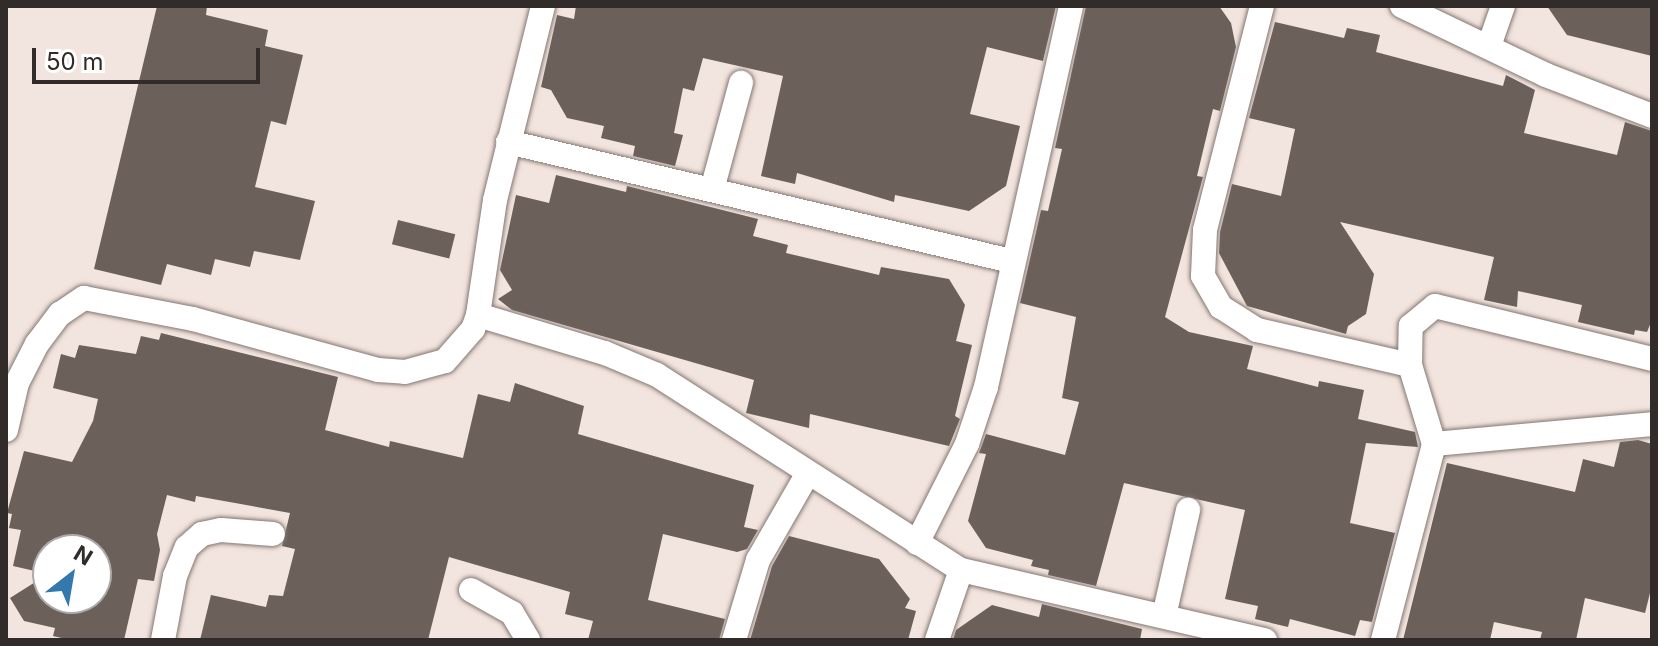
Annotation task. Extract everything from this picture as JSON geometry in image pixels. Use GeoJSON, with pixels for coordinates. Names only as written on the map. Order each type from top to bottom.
{"type":"FeatureCollection","features":[{"type":"Feature","properties":{"kind":"street"},"geometry":{"type":"LineString","coordinates":[[6,430],[17,383],[37,344],[60,314],[84,298],[193,319],[378,370],[405,372],[445,361],[473,329],[478,315],[508,142],[543,6]]}},
{"type":"Feature","properties":{"kind":"street"},"geometry":{"type":"LineString","coordinates":[[917,543],[967,444],[986,387],[1011,261],[1071,6]]}},
{"type":"Feature","properties":{"kind":"street"},"geometry":{"type":"LineString","coordinates":[[1262,6],[1205,230],[1201,260],[1209,293],[1238,321],[1257,330],[1410,365]]}},
{"type":"Feature","properties":{"kind":"street"},"geometry":{"type":"LineString","coordinates":[[1402,6],[1599,99],[1652,116]]}},
{"type":"Feature","properties":{"kind":"street"},"geometry":{"type":"LineString","coordinates":[[1489,46],[1503,6]]}},
{"type":"Feature","properties":{"kind":"street"},"geometry":{"type":"LineString","coordinates":[[713,186],[741,83]]}},
{"type":"Feature","properties":{"kind":"street"},"geometry":{"type":"LineString","coordinates":[[508,142],[713,186],[1011,261]]}},
{"type":"Feature","properties":{"kind":"street"},"geometry":{"type":"LineString","coordinates":[[1383,640],[1434,444],[1410,365],[1411,326],[1435,306],[1652,359]]}},
{"type":"Feature","properties":{"kind":"street"},"geometry":{"type":"LineString","coordinates":[[478,315],[605,353],[657,375],[961,570],[1164,616],[1203,633],[1265,640]]}},
{"type":"Feature","properties":{"kind":"street"},"geometry":{"type":"LineString","coordinates":[[1434,444],[1652,424]]}},
{"type":"Feature","properties":{"kind":"street"},"geometry":{"type":"LineString","coordinates":[[734,640],[758,560],[808,473]]}},
{"type":"Feature","properties":{"kind":"street"},"geometry":{"type":"LineString","coordinates":[[1164,616],[1188,510]]}},
{"type":"Feature","properties":{"kind":"street"},"geometry":{"type":"LineString","coordinates":[[163,640],[175,576],[187,547],[202,534],[221,530],[273,534]]}},
{"type":"Feature","properties":{"kind":"street"},"geometry":{"type":"LineString","coordinates":[[937,640],[961,570]]}},
{"type":"Feature","properties":{"kind":"street"},"geometry":{"type":"LineString","coordinates":[[471,590],[512,613],[528,640]]}},
{"type":"Feature","properties":{"kind":"building"},"geometry":{"type":"Polygon","coordinates":[[[157,6],[207,6],[206,15],[268,30],[265,46],[303,55],[286,125],[271,121],[255,187],[315,201],[300,260],[254,251],[250,267],[215,259],[211,275],[167,264],[161,285],[94,269],[157,6]]]}},
{"type":"Feature","properties":{"kind":"building"},"geometry":{"type":"Polygon","coordinates":[[[576,6],[1056,6],[1043,61],[987,47],[970,114],[1020,126],[1006,186],[969,211],[895,195],[894,202],[797,173],[795,184],[761,176],[783,76],[703,58],[694,91],[683,88],[674,133],[683,135],[675,166],[633,156],[635,146],[601,138],[604,126],[567,118],[551,90],[541,87],[557,15],[574,19],[576,6]]]}},
{"type":"Feature","properties":{"kind":"building"},"geometry":{"type":"Polygon","coordinates":[[[1086,6],[1219,6],[1231,23],[1236,47],[1220,111],[1213,109],[1197,176],[1203,177],[1165,317],[1189,332],[1253,346],[1247,369],[1318,387],[1319,381],[1364,390],[1358,419],[1415,432],[1418,447],[1366,443],[1350,523],[1395,533],[1372,622],[1360,620],[1355,636],[1290,619],[1288,627],[1255,619],[1258,606],[1225,599],[1245,510],[1124,483],[1096,586],[1048,575],[1049,570],[1031,566],[1033,560],[986,548],[968,521],[986,454],[979,453],[986,434],[1065,455],[1079,402],[1062,398],[1076,317],[1020,303],[1041,210],[1048,211],[1062,149],[1055,148],[1086,6]]]}},
{"type":"Feature","properties":{"kind":"building"},"geometry":{"type":"Polygon","coordinates":[[[1547,6],[1652,6],[1652,56],[1567,35],[1547,6]]]}},
{"type":"Feature","properties":{"kind":"building"},"geometry":{"type":"Polygon","coordinates":[[[1275,22],[1344,38],[1347,28],[1380,35],[1376,52],[1503,86],[1506,75],[1535,90],[1524,133],[1617,155],[1625,122],[1652,131],[1652,320],[1647,332],[1635,330],[1634,335],[1578,322],[1582,305],[1518,291],[1517,307],[1484,300],[1494,257],[1340,222],[1374,274],[1366,314],[1348,326],[1346,334],[1247,306],[1219,253],[1220,232],[1232,184],[1281,196],[1295,129],[1249,118],[1275,22]]]}},
{"type":"Feature","properties":{"kind":"building"},"geometry":{"type":"Polygon","coordinates":[[[556,175],[626,192],[627,186],[758,219],[753,236],[788,245],[786,253],[879,275],[881,267],[949,279],[965,305],[956,341],[972,345],[955,416],[960,419],[949,446],[810,414],[809,428],[746,413],[754,380],[512,310],[498,299],[512,290],[500,270],[516,195],[549,203],[556,175]]]}},
{"type":"Feature","properties":{"kind":"building"},"geometry":{"type":"Polygon","coordinates":[[[398,220],[455,234],[449,259],[392,244],[398,220]]]}},
{"type":"Feature","properties":{"kind":"building"},"geometry":{"type":"Polygon","coordinates":[[[161,333],[338,377],[325,430],[389,447],[390,441],[463,458],[478,394],[510,402],[515,383],[584,406],[578,434],[754,485],[744,527],[758,530],[747,549],[737,552],[663,534],[648,600],[725,619],[719,640],[588,640],[593,621],[565,614],[570,592],[449,557],[428,640],[200,640],[211,595],[266,607],[269,595],[283,596],[295,549],[282,546],[290,513],[196,496],[195,502],[167,495],[157,534],[160,550],[154,581],[138,579],[124,640],[70,640],[53,636],[55,628],[24,621],[10,598],[32,584],[32,614],[112,614],[112,534],[32,534],[32,570],[13,566],[21,530],[9,528],[12,514],[7,513],[24,451],[72,462],[93,421],[98,399],[53,388],[61,354],[75,358],[79,345],[136,354],[141,336],[159,340],[161,333]]]}},
{"type":"Feature","properties":{"kind":"building"},"geometry":{"type":"Polygon","coordinates":[[[1638,440],[1652,444],[1652,585],[1645,613],[1585,598],[1576,640],[1540,640],[1542,632],[1494,622],[1490,640],[1403,640],[1447,463],[1575,492],[1583,459],[1614,467],[1620,442],[1638,440]]]}},
{"type":"Feature","properties":{"kind":"building"},"geometry":{"type":"Polygon","coordinates":[[[789,536],[879,559],[910,599],[905,608],[916,611],[908,640],[750,640],[772,566],[789,536]]]}},
{"type":"Feature","properties":{"kind":"building"},"geometry":{"type":"Polygon","coordinates":[[[1042,604],[1142,629],[1140,640],[953,640],[956,630],[992,605],[1039,617],[1042,604]]]}}]}
